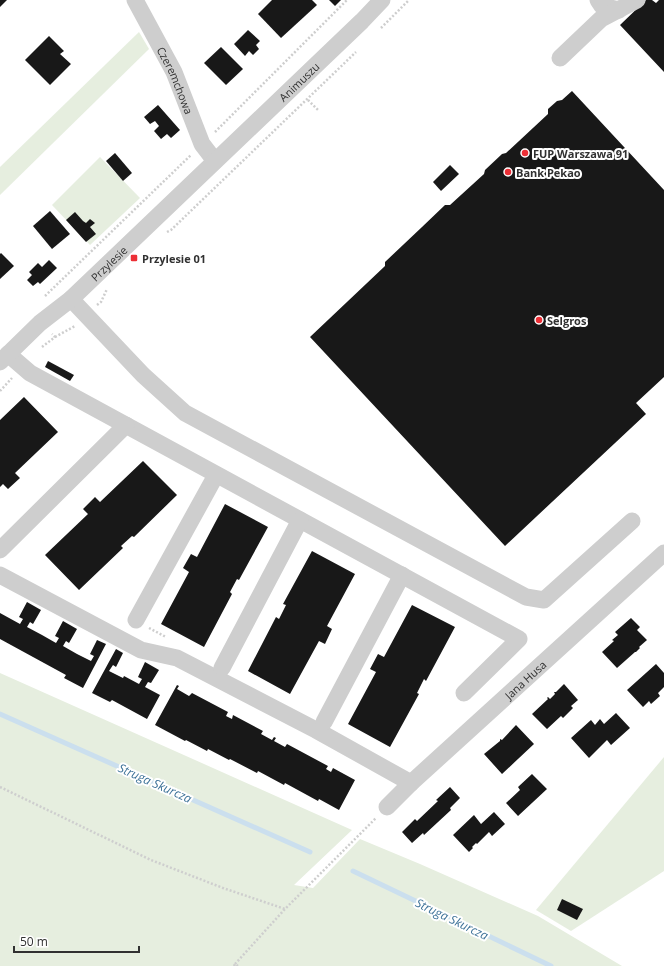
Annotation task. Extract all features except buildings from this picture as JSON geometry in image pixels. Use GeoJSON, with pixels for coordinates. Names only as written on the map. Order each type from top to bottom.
{"type":"FeatureCollection","features":[{"type":"Feature","properties":{"kind":"street","name":"Czeremchowa"},"geometry":{"type":"LineString","coordinates":[[135,0],[174,72],[202,144],[214,161]]}},
{"type":"Feature","properties":{"kind":"street","name":"Animuszu"},"geometry":{"type":"LineString","coordinates":[[214,161],[362,21],[382,0]]}},
{"type":"Feature","properties":{"kind":"street"},"geometry":{"type":"LineString","coordinates":[[598,0],[602,6],[619,10]]}},
{"type":"Feature","properties":{"kind":"street"},"geometry":{"type":"LineString","coordinates":[[560,58],[601,19],[637,0]]}},
{"type":"Feature","properties":{"kind":"street","name":"Przylesie"},"geometry":{"type":"LineString","coordinates":[[4,358],[40,323],[71,299],[214,161]]}},
{"type":"Feature","properties":{"kind":"street"},"geometry":{"type":"LineString","coordinates":[[71,299],[143,375],[185,413],[526,598],[544,600],[632,521]]}},
{"type":"Feature","properties":{"kind":"street"},"geometry":{"type":"LineString","coordinates":[[4,358],[519,639],[464,693]]}},
{"type":"Feature","properties":{"kind":"street"},"geometry":{"type":"LineString","coordinates":[[0,550],[126,425]]}},
{"type":"Feature","properties":{"kind":"street"},"geometry":{"type":"LineString","coordinates":[[136,620],[216,475]]}},
{"type":"Feature","properties":{"kind":"street"},"geometry":{"type":"LineString","coordinates":[[222,668],[300,520]]}},
{"type":"Feature","properties":{"kind":"street","name":"Jana Husa"},"geometry":{"type":"LineString","coordinates":[[387,806],[664,553]]}},
{"type":"Feature","properties":{"kind":"street"},"geometry":{"type":"LineString","coordinates":[[0,575],[141,650],[177,658],[316,730],[411,783]]}},
{"type":"Feature","properties":{"kind":"street"},"geometry":{"type":"LineString","coordinates":[[324,722],[402,575]]}},
{"type":"Feature","properties":{"kind":"path"},"geometry":{"type":"LineString","coordinates":[[202,144],[347,0]]}},
{"type":"Feature","properties":{"kind":"path"},"geometry":{"type":"LineString","coordinates":[[375,33],[409,0]]}},
{"type":"Feature","properties":{"kind":"path"},"geometry":{"type":"LineString","coordinates":[[161,234],[170,230],[308,100],[358,50]]}},
{"type":"Feature","properties":{"kind":"path"},"geometry":{"type":"LineString","coordinates":[[308,100],[318,110]]}},
{"type":"Feature","properties":{"kind":"path"},"geometry":{"type":"LineString","coordinates":[[55,337],[75,326],[101,302],[110,284]]}},
{"type":"Feature","properties":{"kind":"path"},"geometry":{"type":"LineString","coordinates":[[0,787],[151,860],[223,888],[285,909]]}},
{"type":"Feature","properties":{"kind":"path"},"geometry":{"type":"LineString","coordinates":[[236,965],[285,909],[387,806]]}},
{"type":"Feature","properties":{"kind":"green space"},"geometry":{"type":"Polygon","coordinates":[[[139,32],[149,49],[0,195],[0,167],[139,32]]]}},
{"type":"Feature","properties":{"kind":"green space"},"geometry":{"type":"Polygon","coordinates":[[[100,157],[140,198],[90,245],[52,205],[100,157]]]}},
{"type":"Feature","properties":{"kind":"green space"},"geometry":{"type":"Polygon","coordinates":[[[0,673],[352,830],[294,885],[313,888],[360,839],[538,916],[622,966],[0,966],[0,673]]]}},
{"type":"Feature","properties":{"kind":"green space"},"geometry":{"type":"Polygon","coordinates":[[[664,757],[664,871],[571,931],[536,910],[664,757]]]}},
{"type":"Feature","properties":{"kind":"waterway","name":"Struga Skurcza"},"geometry":{"type":"LineString","coordinates":[[0,714],[310,852]]}},
{"type":"Feature","properties":{"kind":"waterway","name":"Struga Skurcza"},"geometry":{"type":"LineString","coordinates":[[353,871],[551,966]]}},
{"type":"Feature","properties":{"kind":"place","name":"FUP Warszawa 91"},"geometry":{"type":"Point","coordinates":[525,153]}},
{"type":"Feature","properties":{"kind":"place","name":"Bank Pekao"},"geometry":{"type":"Point","coordinates":[508,172]}},
{"type":"Feature","properties":{"kind":"place","name":"Przylesie 01"},"geometry":{"type":"Point","coordinates":[134,258]}},
{"type":"Feature","properties":{"kind":"place","name":"Selgros"},"geometry":{"type":"Point","coordinates":[539,320]}}]}
